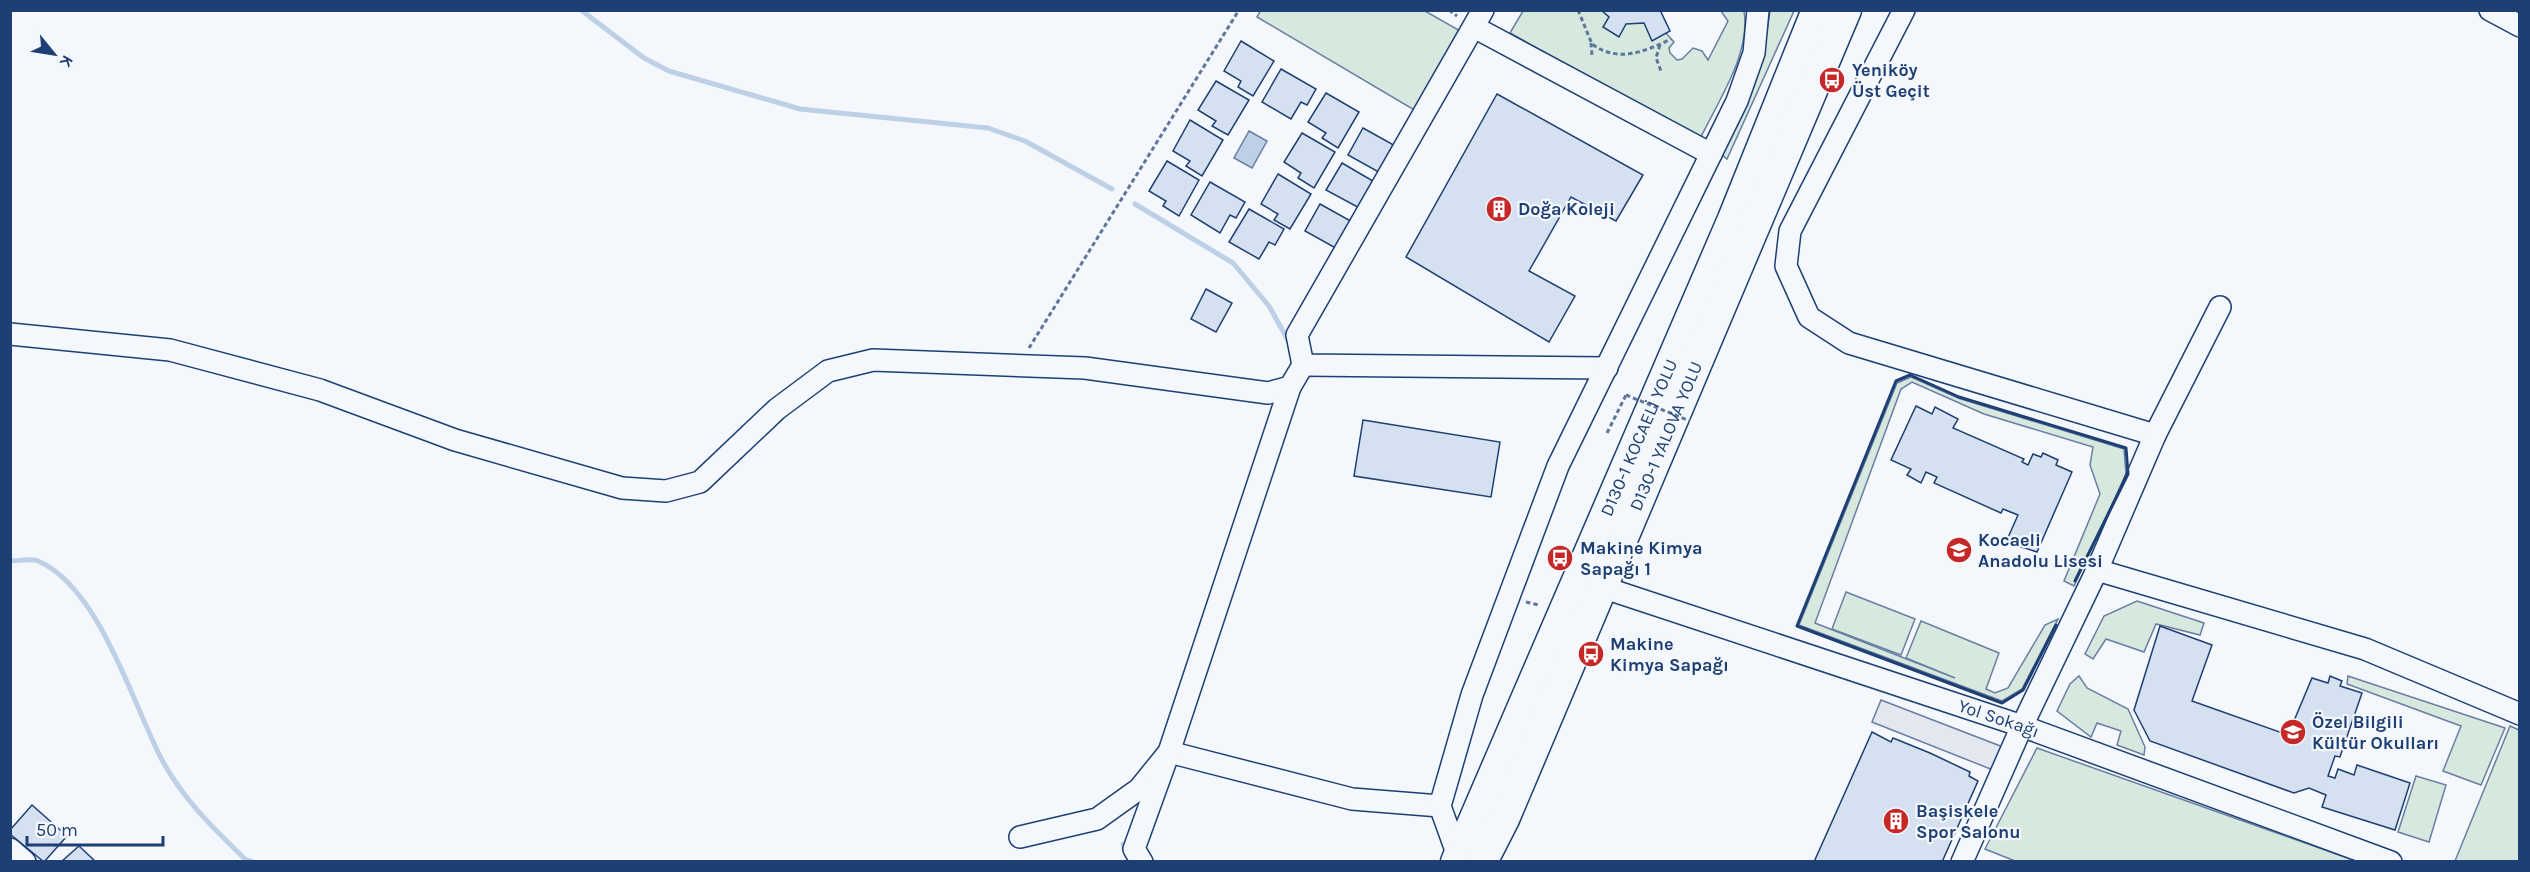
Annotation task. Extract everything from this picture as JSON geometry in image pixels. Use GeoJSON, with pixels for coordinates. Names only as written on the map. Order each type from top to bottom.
{"type":"FeatureCollection","features":[{"type":"Feature","properties":{"kind":"highway","name":"D130-1 KOCAELİ YOLU"},"geometry":{"type":"LineString","coordinates":[[1465,860],[1817,10]]}},
{"type":"Feature","properties":{"kind":"highway","name":"D130-1 YALOVA YOLU"},"geometry":{"type":"LineString","coordinates":[[1465,860],[1504,819],[1846,10]]}},
{"type":"Feature","properties":{"kind":"street"},"geometry":{"type":"LineString","coordinates":[[1465,860],[1440,806],[1472,695],[1558,466],[1737,101],[1754,53],[1758,10]]}},
{"type":"Feature","properties":{"kind":"street"},"geometry":{"type":"LineString","coordinates":[[1904,10],[1790,231],[1786,267],[1809,317],[1850,343],[2155,435]]}},
{"type":"Feature","properties":{"kind":"street"},"geometry":{"type":"LineString","coordinates":[[2490,10],[2520,26]]}},
{"type":"Feature","properties":{"kind":"street"},"geometry":{"type":"LineString","coordinates":[[1142,861],[1134,849],[1169,752],[1290,387],[1303,364],[1297,335],[1479,19],[1711,154]]}},
{"type":"Feature","properties":{"kind":"street"},"geometry":{"type":"LineString","coordinates":[[1962,861],[2022,726],[2097,570],[2155,435],[2220,307]]}},
{"type":"Feature","properties":{"kind":"street"},"geometry":{"type":"LineString","coordinates":[[10,334],[170,350],[320,390],[455,440],[611,485],[666,491],[700,482],[777,409],[828,371],[873,360],[1085,368],[1268,393],[1290,387]]}},
{"type":"Feature","properties":{"kind":"street"},"geometry":{"type":"LineString","coordinates":[[1303,364],[1607,368]]}},
{"type":"Feature","properties":{"kind":"street"},"geometry":{"type":"LineString","coordinates":[[2097,570],[2365,649],[2520,714]]}},
{"type":"Feature","properties":{"kind":"street","name":"Yol Sokağı"},"geometry":{"type":"LineString","coordinates":[[1602,587],[2022,726],[2391,861]]}},
{"type":"Feature","properties":{"kind":"street"},"geometry":{"type":"LineString","coordinates":[[1169,752],[1352,799],[1440,806]]}},
{"type":"Feature","properties":{"kind":"street"},"geometry":{"type":"LineString","coordinates":[[1020,837],[1097,819],[1139,789],[1169,752]]}},
{"type":"Feature","properties":{"kind":"street"},"geometry":{"type":"LineString","coordinates":[[10,849],[25,861]]}},
{"type":"Feature","properties":{"kind":"path"},"geometry":{"type":"LineString","coordinates":[[1019,365],[1239,10]]}},
{"type":"Feature","properties":{"kind":"path"},"geometry":{"type":"LineString","coordinates":[[1578,11],[1590,41],[1592,56]]}},
{"type":"Feature","properties":{"kind":"path"},"geometry":{"type":"LineString","coordinates":[[1590,41],[1598,48],[1621,56],[1660,45],[1671,39]]}},
{"type":"Feature","properties":{"kind":"path"},"geometry":{"type":"LineString","coordinates":[[1660,45],[1656,58],[1660,71]]}},
{"type":"Feature","properties":{"kind":"path"},"geometry":{"type":"LineString","coordinates":[[1607,434],[1626,395],[1690,422]]}},
{"type":"Feature","properties":{"kind":"shaded area"},"geometry":{"type":"Polygon","coordinates":[[[1261,10],[1425,11],[1462,32],[1416,111],[1257,17],[1261,10]]]}},
{"type":"Feature","properties":{"kind":"shaded area"},"geometry":{"type":"Polygon","coordinates":[[[1523,11],[1654,11],[1657,23],[1674,42],[1669,48],[1670,53],[1677,60],[1682,59],[1693,48],[1702,51],[1708,60],[1728,21],[1721,11],[1744,11],[1745,27],[1738,60],[1700,139],[1510,33],[1523,11]]]}},
{"type":"Feature","properties":{"kind":"shaded area"},"geometry":{"type":"Polygon","coordinates":[[[1770,11],[1794,11],[1727,159],[1721,154],[1740,119],[1754,86],[1764,51],[1770,11]]]}},
{"type":"Feature","properties":{"kind":"shaded area"},"geometry":{"type":"Polygon","coordinates":[[[1911,377],[1958,398],[2124,449],[2126,474],[2074,586],[2064,581],[2100,494],[2090,465],[2093,447],[1984,414],[1912,382],[1901,389],[1815,623],[1955,678],[1906,658],[1921,621],[1999,653],[1986,689],[1995,693],[2008,688],[2045,625],[2058,619],[2022,689],[2002,701],[1799,625],[1897,383],[1911,377]]]}},
{"type":"Feature","properties":{"kind":"shaded area"},"geometry":{"type":"Polygon","coordinates":[[[1846,592],[1915,619],[1901,655],[1832,629],[1846,592]]]}},
{"type":"Feature","properties":{"kind":"shaded area"},"geometry":{"type":"Polygon","coordinates":[[[2137,601],[2204,623],[2200,635],[2156,624],[2144,652],[2106,639],[2093,659],[2085,654],[2104,616],[2137,601]]]}},
{"type":"Feature","properties":{"kind":"shaded area"},"geometry":{"type":"Polygon","coordinates":[[[2079,676],[2087,688],[2128,709],[2145,747],[2144,755],[2117,745],[2121,731],[2097,723],[2091,737],[2057,711],[2070,684],[2079,676]]]}},
{"type":"Feature","properties":{"kind":"shaded area"},"geometry":{"type":"Polygon","coordinates":[[[2348,676],[2505,728],[2481,785],[2443,771],[2461,726],[2347,684],[2348,676]]]}},
{"type":"Feature","properties":{"kind":"shaded area"},"geometry":{"type":"Polygon","coordinates":[[[1881,700],[2003,747],[1993,770],[1872,722],[1881,700]]]}},
{"type":"Feature","properties":{"kind":"shaded area"},"geometry":{"type":"Polygon","coordinates":[[[2510,726],[2519,730],[2519,861],[2455,861],[2510,726]]]}},
{"type":"Feature","properties":{"kind":"shaded area"},"geometry":{"type":"Polygon","coordinates":[[[2037,748],[2356,861],[2015,861],[1985,849],[2037,748]]]}},
{"type":"Feature","properties":{"kind":"shaded area"},"geometry":{"type":"Polygon","coordinates":[[[2416,776],[2446,785],[2429,842],[2398,832],[2416,776]]]}},
{"type":"Feature","properties":{"kind":"water"},"geometry":{"type":"Polygon","coordinates":[[[1249,131],[1267,141],[1252,168],[1234,158],[1249,131]]]}},
{"type":"Feature","properties":{"kind":"building"},"geometry":{"type":"Polygon","coordinates":[[[1601,10],[1660,10],[1670,31],[1652,41],[1644,23],[1626,24],[1619,37],[1603,27],[1609,17],[1601,10]]]}},
{"type":"Feature","properties":{"kind":"building"},"geometry":{"type":"Polygon","coordinates":[[[1241,41],[1274,61],[1253,96],[1238,87],[1241,81],[1224,71],[1241,41]]]}},
{"type":"Feature","properties":{"kind":"building"},"geometry":{"type":"Polygon","coordinates":[[[1281,69],[1316,89],[1307,105],[1301,102],[1291,119],[1262,102],[1281,69]]]}},
{"type":"Feature","properties":{"kind":"building"},"geometry":{"type":"Polygon","coordinates":[[[1216,81],[1249,100],[1228,135],[1212,126],[1216,121],[1198,110],[1216,81]]]}},
{"type":"Feature","properties":{"kind":"building"},"geometry":{"type":"Polygon","coordinates":[[[1326,93],[1359,112],[1338,148],[1322,138],[1326,133],[1308,122],[1326,93]]]}},
{"type":"Feature","properties":{"kind":"building","name":"Doğa Koleji"},"geometry":{"type":"Polygon","coordinates":[[[1497,94],[1643,175],[1616,221],[1571,197],[1529,271],[1575,296],[1549,342],[1406,257],[1497,94]]]}},
{"type":"Feature","properties":{"kind":"building"},"geometry":{"type":"Polygon","coordinates":[[[1190,120],[1223,140],[1202,176],[1186,166],[1190,161],[1173,151],[1190,120]]]}},
{"type":"Feature","properties":{"kind":"building"},"geometry":{"type":"Polygon","coordinates":[[[1363,128],[1399,148],[1384,175],[1348,155],[1363,128]]]}},
{"type":"Feature","properties":{"kind":"building"},"geometry":{"type":"Polygon","coordinates":[[[1302,133],[1335,152],[1314,188],[1298,178],[1301,173],[1284,162],[1302,133]]]}},
{"type":"Feature","properties":{"kind":"building"},"geometry":{"type":"Polygon","coordinates":[[[1167,161],[1199,180],[1179,216],[1163,206],[1166,201],[1149,191],[1167,161]]]}},
{"type":"Feature","properties":{"kind":"building"},"geometry":{"type":"Polygon","coordinates":[[[1342,163],[1378,184],[1363,210],[1326,190],[1342,163]]]}},
{"type":"Feature","properties":{"kind":"building"},"geometry":{"type":"Polygon","coordinates":[[[1278,174],[1311,194],[1290,229],[1274,220],[1278,214],[1261,204],[1278,174]]]}},
{"type":"Feature","properties":{"kind":"building"},"geometry":{"type":"Polygon","coordinates":[[[1210,182],[1245,202],[1236,218],[1230,215],[1220,233],[1191,215],[1210,182]]]}},
{"type":"Feature","properties":{"kind":"building"},"geometry":{"type":"Polygon","coordinates":[[[1320,204],[1356,224],[1341,251],[1305,231],[1320,204]]]}},
{"type":"Feature","properties":{"kind":"building"},"geometry":{"type":"Polygon","coordinates":[[[1249,209],[1284,229],[1275,245],[1269,242],[1259,259],[1229,242],[1249,209]]]}},
{"type":"Feature","properties":{"kind":"building"},"geometry":{"type":"Polygon","coordinates":[[[1206,289],[1232,303],[1216,332],[1191,319],[1206,289]]]}},
{"type":"Feature","properties":{"kind":"building","name":"Kocaeli Anadolu Lisesi"},"geometry":{"type":"Polygon","coordinates":[[[1916,406],[1932,414],[1935,407],[1958,419],[1953,428],[2024,459],[2022,462],[2028,465],[2033,454],[2041,457],[2043,453],[2058,460],[2056,465],[2072,472],[2037,552],[2006,542],[2018,515],[2003,509],[2001,513],[1934,483],[1937,477],[1926,472],[1921,483],[1907,475],[1911,469],[1891,460],[1916,406]]]}},
{"type":"Feature","properties":{"kind":"building"},"geometry":{"type":"Polygon","coordinates":[[[1363,420],[1500,442],[1491,497],[1354,476],[1363,420]]]}},
{"type":"Feature","properties":{"kind":"building","name":"Özel Bilgili Kültür Okulları"},"geometry":{"type":"Polygon","coordinates":[[[2160,626],[2212,645],[2192,701],[2288,735],[2312,678],[2328,683],[2330,676],[2342,681],[2340,686],[2362,693],[2340,757],[2335,756],[2328,776],[2335,778],[2338,769],[2354,775],[2357,765],[2410,783],[2395,830],[2322,807],[2326,795],[2309,788],[2294,793],[2150,741],[2134,710],[2160,626]]]}},
{"type":"Feature","properties":{"kind":"building","name":"Başiskele Spor Salonu"},"geometry":{"type":"Polygon","coordinates":[[[1872,732],[1891,742],[1893,738],[1930,753],[1970,772],[1969,776],[1978,781],[1942,862],[1814,862],[1872,732]]]}},
{"type":"Feature","properties":{"kind":"building"},"geometry":{"type":"Polygon","coordinates":[[[32,805],[67,836],[44,862],[10,834],[10,830],[32,805]]]}},
{"type":"Feature","properties":{"kind":"building"},"geometry":{"type":"Polygon","coordinates":[[[79,846],[96,862],[61,862],[79,846]]]}},
{"type":"Feature","properties":{"kind":"waterway"},"geometry":{"type":"LineString","coordinates":[[581,10],[644,58],[669,71],[800,109],[988,128],[1025,141],[1112,189]]}},
{"type":"Feature","properties":{"kind":"waterway"},"geometry":{"type":"LineString","coordinates":[[1135,204],[1233,263],[1269,306],[1288,340]]}},
{"type":"Feature","properties":{"kind":"waterway"},"geometry":{"type":"LineString","coordinates":[[10,561],[38,561],[60,575],[79,595],[112,648],[169,773],[210,824],[245,859],[253,862]]}},
{"type":"Feature","properties":{"kind":"waterway"},"geometry":{"type":"LineString","coordinates":[[1123,844],[1129,862]]}},
{"type":"Feature","properties":{"kind":"wall"},"geometry":{"type":"LineString","coordinates":[[2056,625],[2023,690],[2002,703],[1797,626],[1896,381],[1910,375],[1959,397],[2126,448],[2128,474],[2075,581]]}},
{"type":"Feature","properties":{"kind":"place","name":"Yeniköy Üst Geçit"},"geometry":{"type":"Point","coordinates":[1832,80]}},
{"type":"Feature","properties":{"kind":"place","name":"Doğa Koleji"},"geometry":{"type":"Point","coordinates":[1499,209]}},
{"type":"Feature","properties":{"kind":"place","name":"Kocaeli Anadolu Lisesi"},"geometry":{"type":"Point","coordinates":[1959,550]}},
{"type":"Feature","properties":{"kind":"place","name":"Makine Kimya Sapağı 1"},"geometry":{"type":"Point","coordinates":[1560,558]}},
{"type":"Feature","properties":{"kind":"place","name":"Makine Kimya Sapağı"},"geometry":{"type":"Point","coordinates":[1591,654]}},
{"type":"Feature","properties":{"kind":"place","name":"Özel Bilgili Kültür Okulları"},"geometry":{"type":"Point","coordinates":[2293,732]}},
{"type":"Feature","properties":{"kind":"place","name":"Başiskele Spor Salonu"},"geometry":{"type":"Point","coordinates":[1896,821]}}]}
